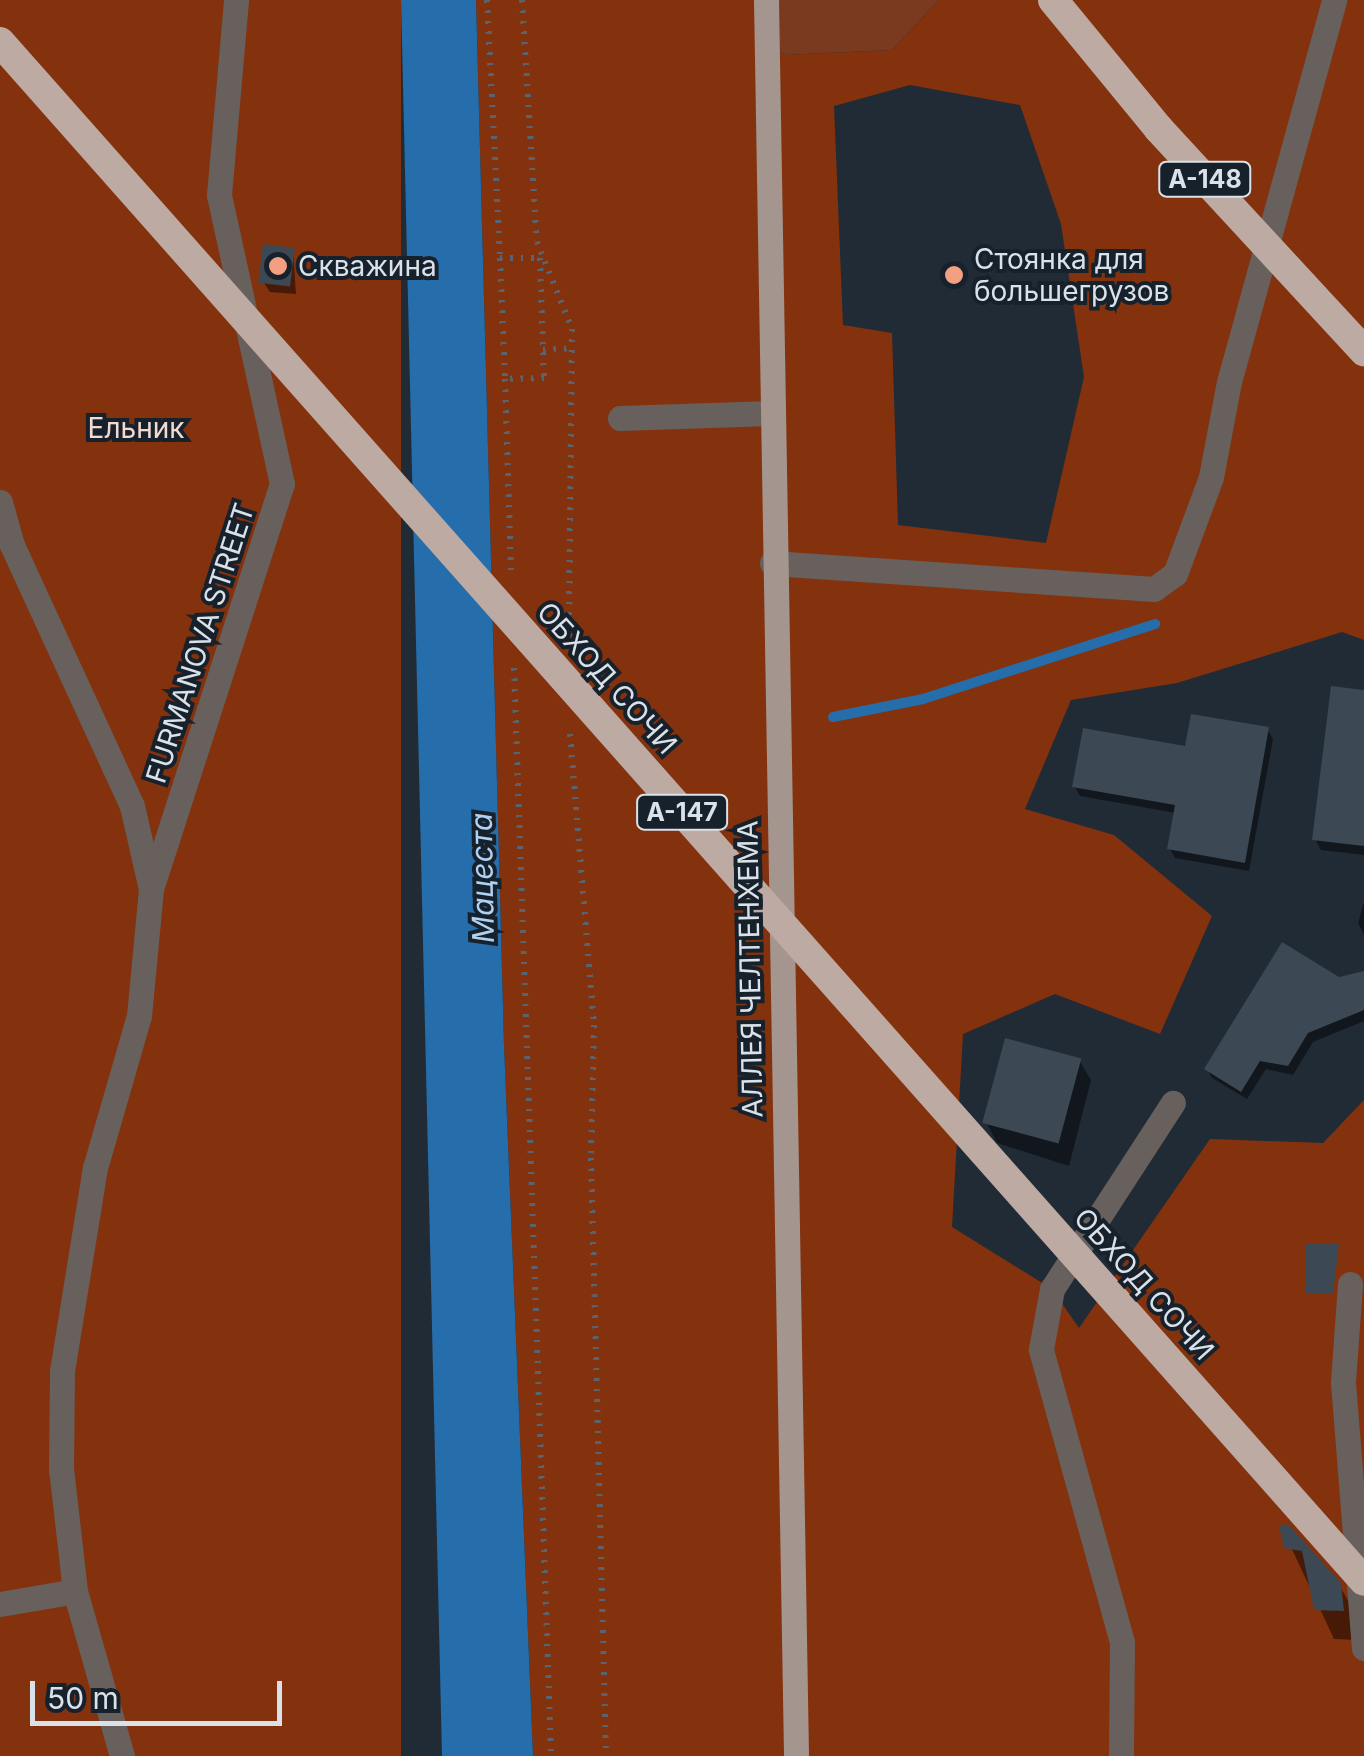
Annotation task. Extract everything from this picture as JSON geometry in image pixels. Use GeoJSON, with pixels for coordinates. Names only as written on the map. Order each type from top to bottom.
{"type":"FeatureCollection","features":[{"type":"Feature","properties":{"kind":"highway","name":"А-148"},"geometry":{"type":"LineString","coordinates":[[1053,0],[1158,128],[1364,351]]}},
{"type":"Feature","properties":{"kind":"highway","name":"ОБХОД СОЧИ"},"geometry":{"type":"LineString","coordinates":[[0,42],[1364,1582]]}},
{"type":"Feature","properties":{"kind":"main road","name":"АЛЛЕЯ ЧЕЛТЕНХЕМА"},"geometry":{"type":"LineString","coordinates":[[766,0],[772,564],[796,1756]]}},
{"type":"Feature","properties":{"kind":"street","name":"FURMANOVA STREET"},"geometry":{"type":"LineString","coordinates":[[151,890],[282,484],[219,195],[236,0]]}},
{"type":"Feature","properties":{"kind":"street"},"geometry":{"type":"LineString","coordinates":[[772,564],[1154,589],[1175,574],[1211,476],[1229,382],[1334,0]]}},
{"type":"Feature","properties":{"kind":"street"},"geometry":{"type":"LineString","coordinates":[[620,418],[770,414]]}},
{"type":"Feature","properties":{"kind":"street","name":"FURMANOVA STREET"},"geometry":{"type":"LineString","coordinates":[[0,502],[12,544],[132,806],[151,890]]}},
{"type":"Feature","properties":{"kind":"street"},"geometry":{"type":"LineString","coordinates":[[122,1756],[75,1591],[61,1469],[62,1371],[94,1168],[138,1016],[151,890]]}},
{"type":"Feature","properties":{"kind":"street"},"geometry":{"type":"LineString","coordinates":[[1121,1756],[1122,1642],[1041,1349],[1052,1289],[1173,1103]]}},
{"type":"Feature","properties":{"kind":"street"},"geometry":{"type":"LineString","coordinates":[[1350,1284],[1343,1382],[1364,1648]]}},
{"type":"Feature","properties":{"kind":"street"},"geometry":{"type":"LineString","coordinates":[[0,1604],[75,1591]]}},
{"type":"Feature","properties":{"kind":"path"},"geometry":{"type":"LineString","coordinates":[[487,0],[511,577]]}},
{"type":"Feature","properties":{"kind":"path"},"geometry":{"type":"LineString","coordinates":[[522,0],[537,242],[572,329],[569,646]]}},
{"type":"Feature","properties":{"kind":"path"},"geometry":{"type":"LineString","coordinates":[[500,258],[540,258],[544,378],[505,379]]}},
{"type":"Feature","properties":{"kind":"path"},"geometry":{"type":"LineString","coordinates":[[543,350],[573,348]]}},
{"type":"Feature","properties":{"kind":"path"},"geometry":{"type":"LineString","coordinates":[[514,656],[551,1756]]}},
{"type":"Feature","properties":{"kind":"path"},"geometry":{"type":"LineString","coordinates":[[570,722],[594,1024],[591,1176],[606,1756]]}},
{"type":"Feature","properties":{"kind":"shaded area"},"geometry":{"type":"Polygon","coordinates":[[[766,0],[939,0],[892,50],[785,55],[766,43],[766,0]]]}},
{"type":"Feature","properties":{"kind":"green space","name":"Ельник"},"geometry":{"type":"Polygon","coordinates":[[[0,0],[401,0],[401,1756],[0,1756],[0,0]]]}},
{"type":"Feature","properties":{"kind":"green space"},"geometry":{"type":"Polygon","coordinates":[[[476,0],[766,0],[766,43],[785,55],[892,50],[939,0],[1364,0],[1364,640],[1342,632],[1177,683],[1071,700],[1025,809],[1114,835],[1212,916],[1160,1034],[1055,994],[963,1034],[952,1227],[1052,1289],[1079,1328],[1210,1139],[1323,1143],[1364,1100],[1364,1756],[533,1756],[504,1045],[476,0]],[[910,85],[834,106],[843,325],[892,333],[898,525],[1046,543],[1084,377],[1061,224],[1020,105],[910,85]]]}},
{"type":"Feature","properties":{"kind":"water","name":"Мацеста"},"geometry":{"type":"Polygon","coordinates":[[[401,0],[476,0],[504,1045],[533,1756],[442,1756],[401,0]]]}},
{"type":"Feature","properties":{"kind":"building","name":"Скважина"},"geometry":{"type":"Polygon","coordinates":[[[263,244],[295,248],[290,287],[258,283],[263,244]]]}},
{"type":"Feature","properties":{"kind":"building"},"geometry":{"type":"Polygon","coordinates":[[[1331,686],[1364,690],[1364,846],[1312,840],[1331,686]]]}},
{"type":"Feature","properties":{"kind":"building"},"geometry":{"type":"Polygon","coordinates":[[[1191,714],[1269,727],[1245,863],[1167,849],[1175,805],[1072,787],[1083,728],[1185,746],[1191,714]]]}},
{"type":"Feature","properties":{"kind":"building"},"geometry":{"type":"Polygon","coordinates":[[[1282,942],[1339,977],[1364,971],[1364,1010],[1308,1033],[1288,1066],[1260,1061],[1241,1092],[1204,1069],[1282,942]]]}},
{"type":"Feature","properties":{"kind":"building"},"geometry":{"type":"Polygon","coordinates":[[[1005,1038],[1081,1058],[1059,1143],[982,1123],[1005,1038]]]}},
{"type":"Feature","properties":{"kind":"building"},"geometry":{"type":"Polygon","coordinates":[[[1306,1243],[1339,1244],[1333,1294],[1305,1293],[1306,1243]]]}},
{"type":"Feature","properties":{"kind":"building"},"geometry":{"type":"Polygon","coordinates":[[[1288,1524],[1341,1583],[1344,1611],[1314,1610],[1302,1551],[1284,1548],[1279,1526],[1288,1524]]]}},
{"type":"Feature","properties":{"kind":"waterway"},"geometry":{"type":"LineString","coordinates":[[833,717],[923,699],[1155,624]]}},
{"type":"Feature","properties":{"kind":"place","name":"Скважина"},"geometry":{"type":"Point","coordinates":[278,266]}},
{"type":"Feature","properties":{"kind":"place","name":"Стоянка для большегрузов"},"geometry":{"type":"Point","coordinates":[954,275]}}]}
